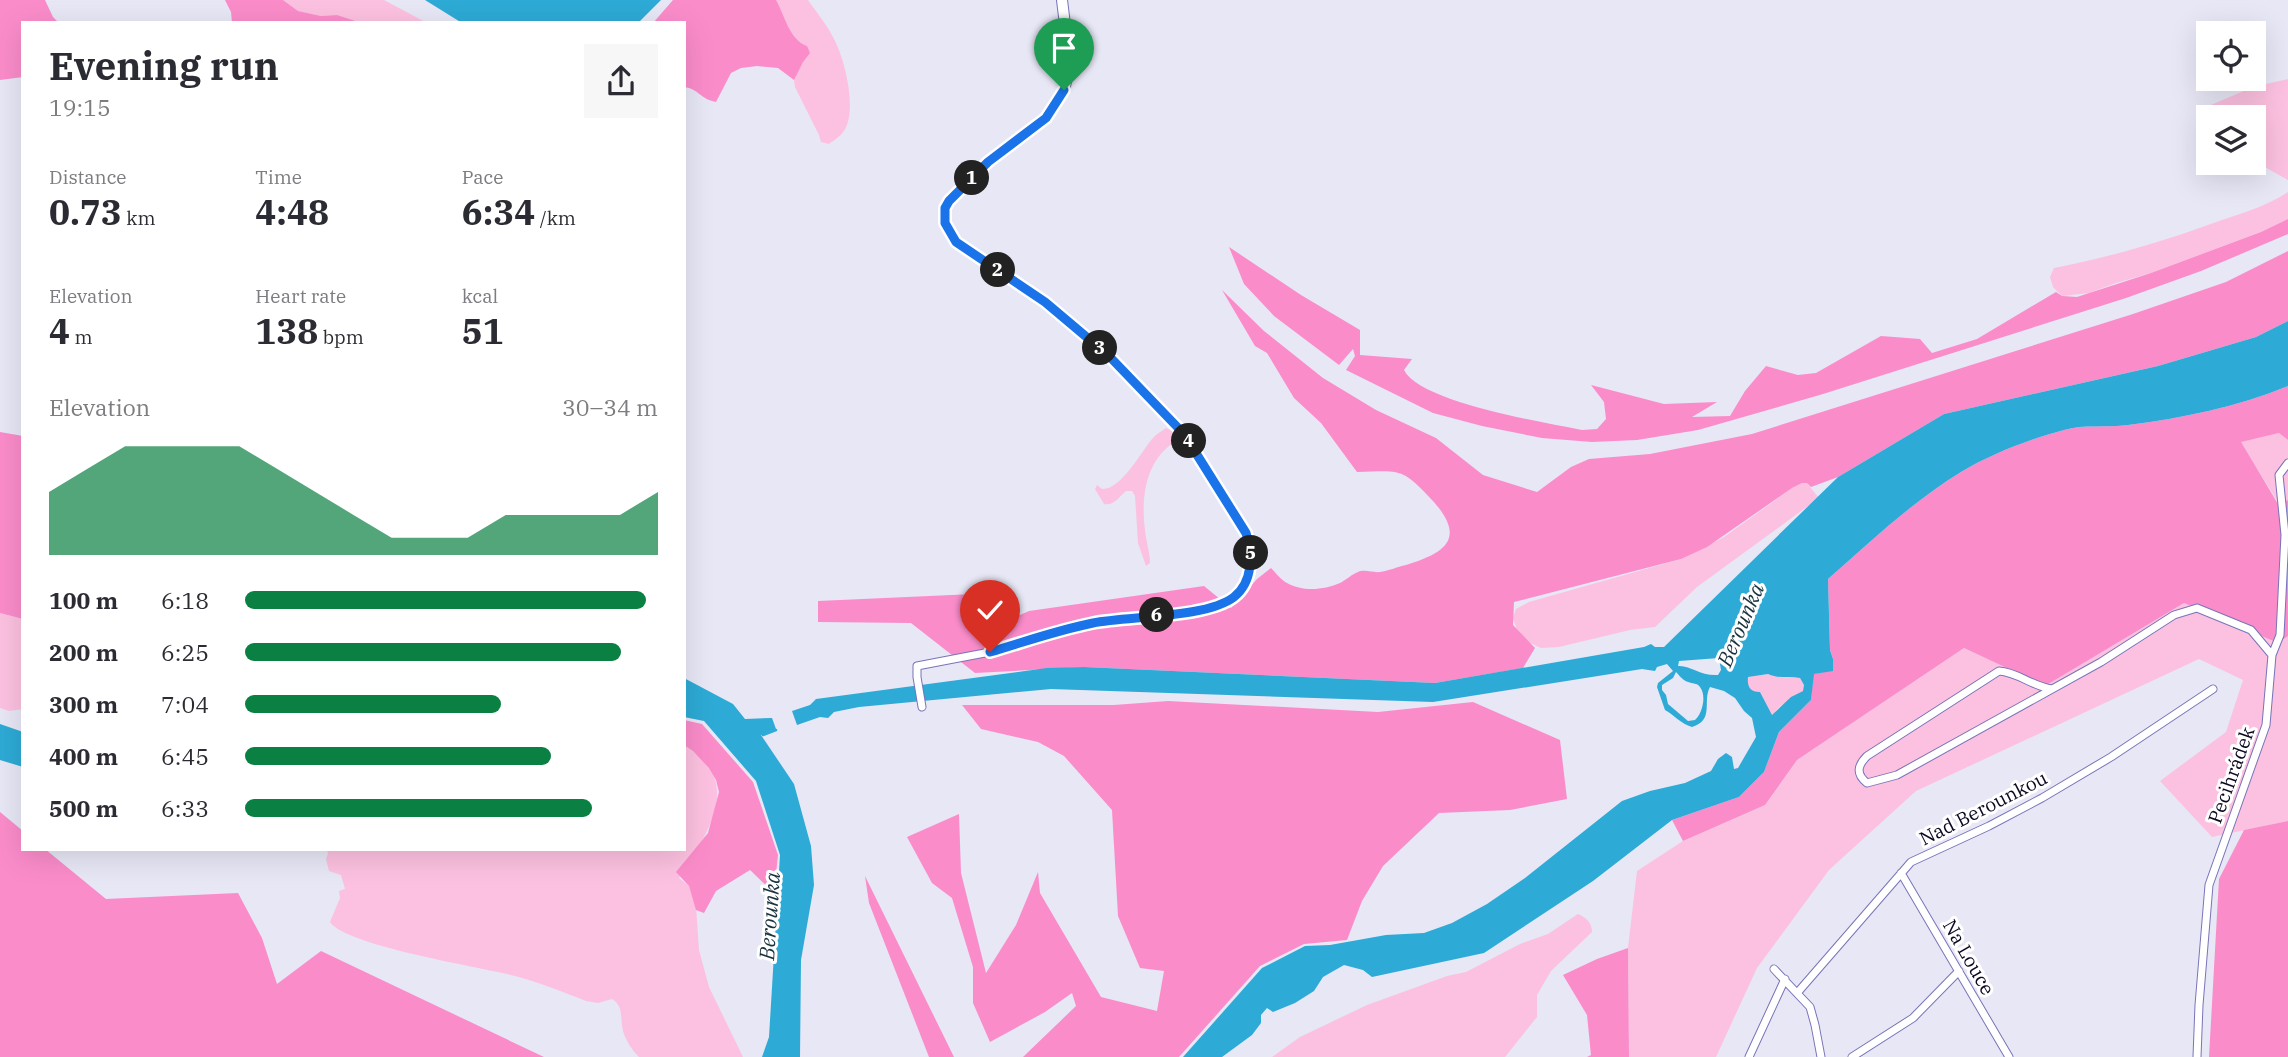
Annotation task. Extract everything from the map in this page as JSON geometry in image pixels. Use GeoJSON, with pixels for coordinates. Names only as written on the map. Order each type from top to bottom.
{"type":"FeatureCollection","features":[{"type":"Feature","properties":{"kind":"street"},"geometry":{"type":"LineString","coordinates":[[922,707],[917,666],[990,652],[1094,623],[1191,612],[1217,606],[1236,596],[1249,570],[1251,553],[1246,533],[1184,434],[1109,356],[1045,302],[956,242],[945,223],[945,208],[949,201],[988,162],[1046,118],[1064,90],[1070,66],[1062,0]]}},
{"type":"Feature","properties":{"kind":"street","name":"Pecihrádek"},"geometry":{"type":"LineString","coordinates":[[2197,1057],[2210,885],[2266,725],[2272,655],[2280,635],[2285,535],[2279,475],[2288,463]]}},
{"type":"Feature","properties":{"kind":"street"},"geometry":{"type":"LineString","coordinates":[[2052,689],[2043,688],[2007,671],[1999,671],[1867,756],[1859,764],[1861,779],[1867,783],[1876,782],[1897,775],[2101,662],[2174,615],[2197,608],[2251,630],[2272,655]]}},
{"type":"Feature","properties":{"kind":"street","name":"Nad Berounkou"},"geometry":{"type":"LineString","coordinates":[[1798,992],[1911,862],[2042,798],[2111,757],[2213,688]]}},
{"type":"Feature","properties":{"kind":"street","name":"Na Louce"},"geometry":{"type":"LineString","coordinates":[[1901,873],[2009,1057]]}},
{"type":"Feature","properties":{"kind":"street"},"geometry":{"type":"LineString","coordinates":[[1774,969],[1810,1007],[1821,1057]]}},
{"type":"Feature","properties":{"kind":"street"},"geometry":{"type":"LineString","coordinates":[[1852,1057],[1913,1018],[1959,971]]}},
{"type":"Feature","properties":{"kind":"street"},"geometry":{"type":"LineString","coordinates":[[1749,1057],[1785,979]]}},
{"type":"Feature","properties":{"kind":"shaded area"},"geometry":{"type":"Polygon","coordinates":[[[0,0],[45,0],[57,21],[21,21],[21,77],[0,80],[0,0]]]}},
{"type":"Feature","properties":{"kind":"shaded area"},"geometry":{"type":"Polygon","coordinates":[[[225,0],[283,0],[298,11],[321,16],[337,15],[356,21],[232,21],[225,0]]]}},
{"type":"Feature","properties":{"kind":"shaded area"},"geometry":{"type":"Polygon","coordinates":[[[283,0],[384,0],[423,21],[356,21],[337,15],[321,16],[298,11],[283,0]]]}},
{"type":"Feature","properties":{"kind":"shaded area"},"geometry":{"type":"Polygon","coordinates":[[[673,0],[776,0],[792,33],[807,46],[810,53],[794,80],[778,68],[741,68],[731,73],[716,102],[711,101],[686,88],[686,21],[655,21],[673,0]]]}},
{"type":"Feature","properties":{"kind":"shaded area"},"geometry":{"type":"Polygon","coordinates":[[[776,0],[808,0],[839,49],[848,82],[849,116],[844,131],[829,144],[821,142],[795,87],[794,80],[807,46],[791,33],[776,0]]]}},
{"type":"Feature","properties":{"kind":"shaded area"},"geometry":{"type":"Polygon","coordinates":[[[2288,79],[2288,180],[2266,168],[2266,105],[2211,105],[2244,91],[2266,91],[2266,84],[2288,79]]]}},
{"type":"Feature","properties":{"kind":"shaded area"},"geometry":{"type":"Polygon","coordinates":[[[2288,192],[2288,219],[2261,232],[2089,293],[2062,296],[2053,287],[2050,277],[2054,268],[2178,236],[2255,209],[2288,192]]]}},
{"type":"Feature","properties":{"kind":"shaded area"},"geometry":{"type":"Polygon","coordinates":[[[2288,219],[2288,234],[2201,271],[2126,298],[1823,394],[1698,430],[1637,440],[1592,442],[1542,438],[1433,413],[1346,370],[1355,356],[1353,349],[1339,365],[1274,316],[1244,284],[1229,247],[1360,330],[1360,355],[1412,359],[1404,370],[1415,382],[1434,392],[1485,409],[1582,430],[1597,429],[1606,419],[1604,402],[1591,385],[1664,404],[1717,402],[1692,417],[1730,416],[1745,391],[1766,366],[1798,375],[1816,373],[1881,336],[1920,339],[1932,353],[1977,339],[2056,292],[2062,296],[2077,297],[2151,273],[2261,232],[2288,219]]]}},
{"type":"Feature","properties":{"kind":"shaded area"},"geometry":{"type":"Polygon","coordinates":[[[2288,251],[2288,321],[2256,337],[2158,366],[1944,414],[1838,477],[1811,487],[1802,483],[1792,488],[1707,547],[1681,559],[1514,602],[1513,625],[1535,648],[1523,668],[1435,683],[1084,667],[975,673],[911,623],[818,622],[818,601],[974,594],[977,620],[1002,623],[1029,611],[1204,586],[1231,608],[1257,579],[1271,568],[1293,586],[1320,588],[1340,583],[1361,571],[1380,572],[1406,565],[1441,549],[1450,534],[1443,513],[1406,476],[1383,471],[1357,472],[1321,423],[1294,398],[1267,353],[1255,346],[1222,290],[1264,331],[1323,378],[1376,410],[1436,438],[1483,475],[1537,492],[1571,467],[1589,459],[1650,454],[1752,434],[2133,314],[2226,282],[2288,251]]]}},
{"type":"Feature","properties":{"kind":"shaded area"},"geometry":{"type":"Polygon","coordinates":[[[2288,386],[2288,440],[2279,433],[2241,442],[2278,504],[2288,500],[2288,636],[2278,643],[2184,603],[2045,686],[1964,648],[1797,760],[1765,805],[1683,841],[1672,820],[1739,797],[1764,772],[1779,732],[1811,700],[1813,674],[1833,670],[1828,579],[1925,496],[1985,459],[2051,434],[2079,427],[2128,425],[2189,415],[2229,406],[2288,386]]]}},
{"type":"Feature","properties":{"kind":"shaded area"},"geometry":{"type":"Polygon","coordinates":[[[1166,428],[1174,435],[1173,443],[1156,460],[1145,494],[1144,518],[1150,563],[1146,566],[1138,543],[1135,496],[1132,491],[1126,491],[1111,504],[1104,504],[1095,489],[1097,485],[1102,489],[1109,488],[1123,477],[1154,437],[1166,428]]]}},
{"type":"Feature","properties":{"kind":"shaded area"},"geometry":{"type":"Polygon","coordinates":[[[0,432],[21,436],[21,618],[0,613],[0,432]]]}},
{"type":"Feature","properties":{"kind":"shaded area"},"geometry":{"type":"Polygon","coordinates":[[[2279,433],[2288,440],[2288,500],[2279,504],[2240,442],[2279,433]]]}},
{"type":"Feature","properties":{"kind":"shaded area"},"geometry":{"type":"Polygon","coordinates":[[[1802,483],[1807,483],[1819,498],[1697,587],[1655,627],[1630,630],[1559,647],[1541,648],[1528,642],[1517,630],[1513,618],[1516,609],[1529,602],[1681,559],[1724,537],[1802,483]]]}},
{"type":"Feature","properties":{"kind":"shaded area"},"geometry":{"type":"Polygon","coordinates":[[[2184,603],[2278,643],[2288,636],[2288,821],[2212,837],[2160,781],[2226,732],[2243,680],[2199,659],[1916,791],[1829,870],[1757,968],[1716,1057],[1629,1057],[1628,948],[1637,871],[1683,841],[1765,805],[1797,760],[1964,648],[2045,686],[2184,603]]]}},
{"type":"Feature","properties":{"kind":"shaded area"},"geometry":{"type":"Polygon","coordinates":[[[0,613],[21,618],[21,709],[9,711],[0,708],[0,613]]]}},
{"type":"Feature","properties":{"kind":"shaded area"},"geometry":{"type":"Polygon","coordinates":[[[1768,674],[1800,678],[1804,685],[1803,691],[1779,707],[1772,716],[1760,692],[1751,690],[1747,681],[1747,677],[1768,674]]]}},
{"type":"Feature","properties":{"kind":"shaded area"},"geometry":{"type":"Polygon","coordinates":[[[1168,701],[1378,712],[1473,702],[1560,740],[1567,799],[1510,810],[1439,813],[1383,866],[1362,901],[1347,940],[1304,944],[1260,966],[1179,1057],[1023,1057],[1076,1006],[1072,993],[1045,1012],[990,1042],[973,1003],[973,967],[952,898],[932,883],[907,837],[959,814],[961,873],[986,973],[1016,925],[1038,872],[1040,893],[1101,997],[1157,1011],[1164,971],[1140,968],[1118,916],[1112,810],[1064,756],[1038,742],[981,729],[962,705],[1114,705],[1168,701]]]}},
{"type":"Feature","properties":{"kind":"shaded area"},"geometry":{"type":"Polygon","coordinates":[[[686,720],[702,724],[753,782],[778,855],[774,893],[750,870],[716,891],[704,913],[696,910],[689,886],[676,872],[708,833],[719,792],[709,768],[686,746],[686,720]]]}},
{"type":"Feature","properties":{"kind":"shaded area"},"geometry":{"type":"Polygon","coordinates":[[[686,746],[703,759],[713,775],[717,791],[709,826],[679,878],[689,886],[696,906],[699,950],[709,987],[743,1057],[639,1057],[626,1038],[620,1009],[612,999],[598,1003],[586,1001],[515,976],[416,955],[341,931],[330,922],[340,898],[339,891],[345,889],[341,875],[329,871],[326,859],[327,851],[686,851],[686,746]]]}},
{"type":"Feature","properties":{"kind":"shaded area"},"geometry":{"type":"Polygon","coordinates":[[[0,812],[21,829],[21,851],[47,851],[106,899],[238,893],[262,938],[277,984],[321,951],[544,1057],[0,1057],[0,812]]]}},
{"type":"Feature","properties":{"kind":"shaded area"},"geometry":{"type":"Polygon","coordinates":[[[2288,821],[2288,1057],[2209,1057],[2219,879],[2244,830],[2288,821]]]}},
{"type":"Feature","properties":{"kind":"shaded area"},"geometry":{"type":"Polygon","coordinates":[[[865,876],[954,1057],[929,1057],[869,903],[865,876]]]}},
{"type":"Feature","properties":{"kind":"shaded area"},"geometry":{"type":"Polygon","coordinates":[[[1578,914],[1588,921],[1592,932],[1551,971],[1537,995],[1537,1017],[1505,1057],[1272,1057],[1300,1037],[1367,1005],[1447,976],[1466,972],[1520,944],[1548,934],[1578,914]]]}},
{"type":"Feature","properties":{"kind":"shaded area"},"geometry":{"type":"Polygon","coordinates":[[[1628,948],[1629,1057],[1587,1057],[1591,1055],[1587,1015],[1563,975],[1628,948]]]}},
{"type":"Feature","properties":{"kind":"water"},"geometry":{"type":"Polygon","coordinates":[[[425,0],[661,0],[640,21],[459,21],[425,0]]]}},
{"type":"Feature","properties":{"kind":"water","name":"Berounka"},"geometry":{"type":"Polygon","coordinates":[[[2288,321],[2288,386],[2210,411],[2128,425],[2072,428],[2011,448],[1961,472],[1925,496],[1828,579],[1833,671],[1814,674],[1811,700],[1779,732],[1764,772],[1739,797],[1672,820],[1593,881],[1484,953],[1372,977],[1363,970],[1344,965],[1323,977],[1314,991],[1295,1003],[1273,1012],[1267,1008],[1252,1035],[1222,1057],[1183,1057],[1262,968],[1305,946],[1330,945],[1386,935],[1424,933],[1452,923],[1487,904],[1525,878],[1622,801],[1685,783],[1711,771],[1718,759],[1726,753],[1732,757],[1734,769],[1738,768],[1756,737],[1752,718],[1735,698],[1710,687],[1703,720],[1692,727],[1681,722],[1665,710],[1657,687],[1658,683],[1673,671],[1667,664],[1657,667],[1655,671],[1642,669],[1433,702],[1051,689],[859,707],[834,712],[828,718],[820,717],[797,725],[792,711],[810,705],[816,699],[1047,668],[1084,667],[1435,683],[1651,644],[1664,647],[1838,477],[1944,414],[2158,366],[2256,337],[2288,321]],[[1719,658],[1679,661],[1678,666],[1718,675],[1721,670],[1719,658]],[[1676,672],[1673,678],[1662,685],[1668,704],[1688,721],[1695,720],[1703,705],[1699,685],[1686,681],[1676,672]],[[1768,674],[1748,677],[1750,688],[1760,692],[1772,715],[1791,697],[1803,691],[1804,685],[1800,678],[1768,674]]]}},
{"type":"Feature","properties":{"kind":"water"},"geometry":{"type":"Polygon","coordinates":[[[686,679],[733,704],[745,719],[772,718],[776,729],[761,735],[794,784],[811,846],[814,885],[801,960],[800,1057],[762,1057],[769,1037],[780,855],[756,781],[704,721],[686,717],[686,679]]]}},
{"type":"Feature","properties":{"kind":"water"},"geometry":{"type":"Polygon","coordinates":[[[0,724],[21,731],[21,766],[0,760],[0,724]]]}},
{"type":"Feature","properties":{"kind":"waterway"},"geometry":{"type":"LineString","coordinates":[[761,732],[763,735],[776,730]]}},
{"type":"Feature","properties":{"kind":"route"},"geometry":{"type":"LineString","coordinates":[[990,652],[1094,623],[1210,608],[1236,596],[1246,580],[1251,559],[1246,533],[1184,434],[1109,356],[1045,302],[956,242],[945,223],[945,208],[949,201],[988,162],[1046,118],[1064,90]]}}]}
